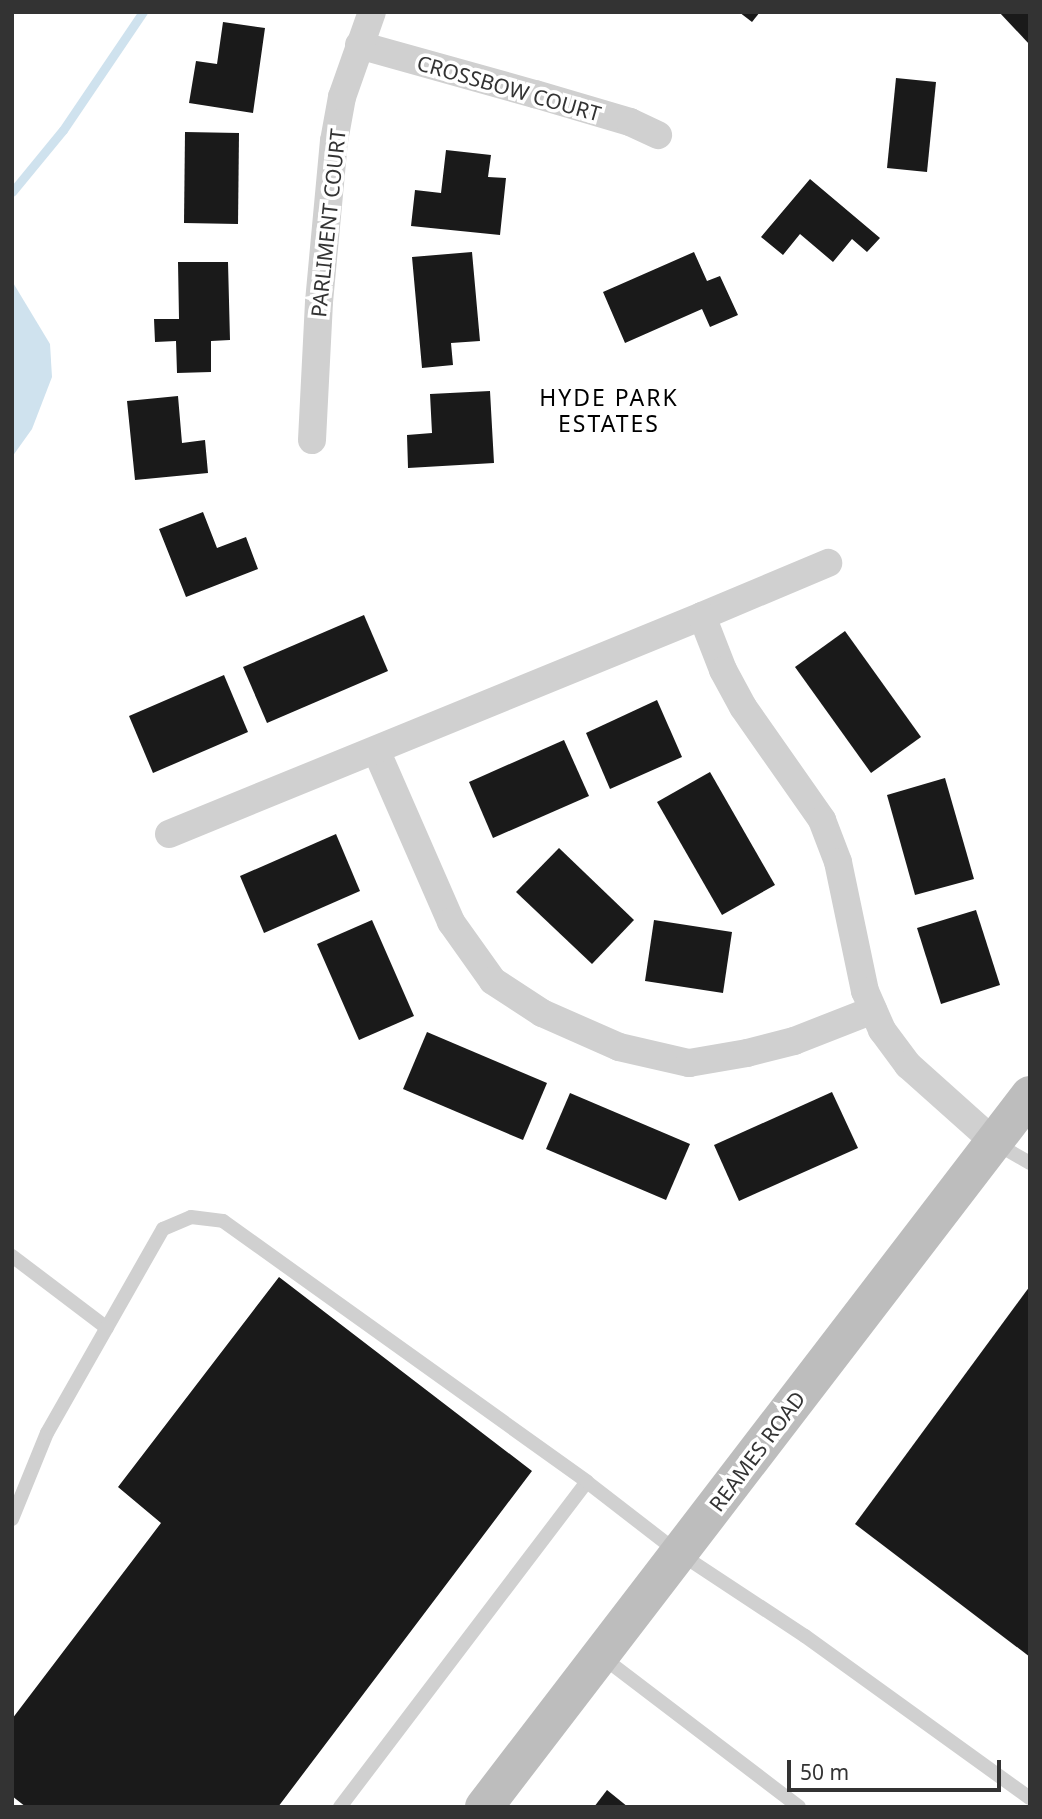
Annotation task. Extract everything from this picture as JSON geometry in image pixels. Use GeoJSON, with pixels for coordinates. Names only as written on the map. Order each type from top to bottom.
{"type":"FeatureCollection","features":[{"type":"Feature","properties":{"kind":"main road","name":"REAMES ROAD"},"geometry":{"type":"LineString","coordinates":[[484,1807],[1030,1095]]}},
{"type":"Feature","properties":{"kind":"street","name":"PARLIMENT COURT"},"geometry":{"type":"LineString","coordinates":[[312,440],[319,302],[334,141],[342,97],[372,12]]}},
{"type":"Feature","properties":{"kind":"street","name":"CROSSBOW COURT"},"geometry":{"type":"LineString","coordinates":[[359,45],[630,122],[658,135]]}},
{"type":"Feature","properties":{"kind":"street"},"geometry":{"type":"LineString","coordinates":[[169,834],[828,563]]}},
{"type":"Feature","properties":{"kind":"street"},"geometry":{"type":"LineString","coordinates":[[702,616],[723,670],[743,706],[822,820],[838,862],[865,991],[881,1030],[908,1065],[994,1142]]}},
{"type":"Feature","properties":{"kind":"street"},"geometry":{"type":"LineString","coordinates":[[376,750],[451,922],[493,981],[542,1013],[619,1046],[689,1063],[747,1053],[793,1041],[873,1010]]}},
{"type":"Feature","properties":{"kind":"lane"},"geometry":{"type":"LineString","coordinates":[[994,1142],[1030,1163]]}},
{"type":"Feature","properties":{"kind":"lane"},"geometry":{"type":"LineString","coordinates":[[12,1519],[47,1433],[163,1229],[191,1217],[223,1221],[587,1482],[679,1553],[805,1636],[1030,1798]]}},
{"type":"Feature","properties":{"kind":"lane"},"geometry":{"type":"LineString","coordinates":[[12,1256],[107,1328]]}},
{"type":"Feature","properties":{"kind":"lane"},"geometry":{"type":"LineString","coordinates":[[340,1807],[587,1482]]}},
{"type":"Feature","properties":{"kind":"lane"},"geometry":{"type":"LineString","coordinates":[[600,1656],[799,1807]]}},
{"type":"Feature","properties":{"kind":"water"},"geometry":{"type":"Polygon","coordinates":[[[12,281],[50,344],[52,377],[32,429],[12,457],[12,281]]]}},
{"type":"Feature","properties":{"kind":"building"},"geometry":{"type":"Polygon","coordinates":[[[739,12],[760,12],[752,22],[739,12]]]}},
{"type":"Feature","properties":{"kind":"building"},"geometry":{"type":"Polygon","coordinates":[[[999,12],[1030,12],[1030,45],[999,12]]]}},
{"type":"Feature","properties":{"kind":"building"},"geometry":{"type":"Polygon","coordinates":[[[223,22],[265,28],[253,113],[189,103],[196,61],[217,64],[223,22]]]}},
{"type":"Feature","properties":{"kind":"building"},"geometry":{"type":"Polygon","coordinates":[[[896,78],[936,82],[927,172],[887,168],[896,78]]]}},
{"type":"Feature","properties":{"kind":"building"},"geometry":{"type":"Polygon","coordinates":[[[185,132],[239,133],[238,224],[184,223],[185,132]]]}},
{"type":"Feature","properties":{"kind":"building"},"geometry":{"type":"Polygon","coordinates":[[[446,150],[491,155],[488,177],[506,178],[500,235],[411,226],[415,190],[441,193],[446,150]]]}},
{"type":"Feature","properties":{"kind":"building"},"geometry":{"type":"Polygon","coordinates":[[[810,179],[880,238],[867,252],[852,239],[833,262],[800,234],[783,255],[761,237],[810,179]]]}},
{"type":"Feature","properties":{"kind":"building"},"geometry":{"type":"Polygon","coordinates":[[[472,252],[480,341],[451,343],[453,365],[422,368],[412,257],[472,252]]]}},
{"type":"Feature","properties":{"kind":"building"},"geometry":{"type":"Polygon","coordinates":[[[694,252],[707,281],[720,276],[738,315],[710,327],[702,309],[625,343],[603,292],[694,252]]]}},
{"type":"Feature","properties":{"kind":"building"},"geometry":{"type":"Polygon","coordinates":[[[178,262],[228,262],[230,340],[211,341],[211,372],[177,373],[176,341],[155,342],[154,319],[179,319],[178,262]]]}},
{"type":"Feature","properties":{"kind":"building"},"geometry":{"type":"Polygon","coordinates":[[[490,391],[494,463],[408,468],[407,435],[432,433],[430,394],[490,391]]]}},
{"type":"Feature","properties":{"kind":"building"},"geometry":{"type":"Polygon","coordinates":[[[178,396],[182,443],[205,440],[208,473],[135,480],[127,401],[178,396]]]}},
{"type":"Feature","properties":{"kind":"building"},"geometry":{"type":"Polygon","coordinates":[[[203,512],[217,548],[246,537],[258,569],[186,597],[159,529],[203,512]]]}},
{"type":"Feature","properties":{"kind":"building"},"geometry":{"type":"Polygon","coordinates":[[[364,615],[388,671],[267,723],[243,667],[364,615]]]}},
{"type":"Feature","properties":{"kind":"building"},"geometry":{"type":"Polygon","coordinates":[[[845,631],[921,737],[871,773],[795,667],[845,631]]]}},
{"type":"Feature","properties":{"kind":"building"},"geometry":{"type":"Polygon","coordinates":[[[224,675],[248,732],[153,773],[129,716],[224,675]]]}},
{"type":"Feature","properties":{"kind":"building"},"geometry":{"type":"Polygon","coordinates":[[[657,700],[682,757],[610,789],[586,733],[657,700]]]}},
{"type":"Feature","properties":{"kind":"building"},"geometry":{"type":"Polygon","coordinates":[[[564,740],[589,796],[493,838],[469,782],[564,740]]]}},
{"type":"Feature","properties":{"kind":"building"},"geometry":{"type":"Polygon","coordinates":[[[710,772],[775,885],[722,915],[657,802],[710,772]]]}},
{"type":"Feature","properties":{"kind":"building"},"geometry":{"type":"Polygon","coordinates":[[[945,778],[974,879],[915,895],[887,795],[945,778]]]}},
{"type":"Feature","properties":{"kind":"building"},"geometry":{"type":"Polygon","coordinates":[[[336,834],[360,891],[264,933],[240,876],[336,834]]]}},
{"type":"Feature","properties":{"kind":"building"},"geometry":{"type":"Polygon","coordinates":[[[559,848],[634,920],[592,964],[516,892],[559,848]]]}},
{"type":"Feature","properties":{"kind":"building"},"geometry":{"type":"Polygon","coordinates":[[[976,910],[1000,985],[941,1004],[917,928],[976,910]]]}},
{"type":"Feature","properties":{"kind":"building"},"geometry":{"type":"Polygon","coordinates":[[[372,920],[414,1016],[359,1040],[317,944],[372,920]]]}},
{"type":"Feature","properties":{"kind":"building"},"geometry":{"type":"Polygon","coordinates":[[[654,920],[732,932],[723,993],[645,981],[654,920]]]}},
{"type":"Feature","properties":{"kind":"building"},"geometry":{"type":"Polygon","coordinates":[[[427,1032],[547,1083],[523,1140],[403,1089],[427,1032]]]}},
{"type":"Feature","properties":{"kind":"building"},"geometry":{"type":"Polygon","coordinates":[[[832,1092],[858,1148],[739,1201],[714,1145],[832,1092]]]}},
{"type":"Feature","properties":{"kind":"building"},"geometry":{"type":"Polygon","coordinates":[[[570,1093],[690,1144],[666,1200],[546,1149],[570,1093]]]}},
{"type":"Feature","properties":{"kind":"building"},"geometry":{"type":"Polygon","coordinates":[[[279,1277],[532,1471],[278,1807],[26,1807],[12,1796],[12,1719],[161,1523],[118,1487],[279,1277]]]}},
{"type":"Feature","properties":{"kind":"building"},"geometry":{"type":"Polygon","coordinates":[[[1030,1286],[1030,1657],[855,1524],[1030,1286]]]}},
{"type":"Feature","properties":{"kind":"building"},"geometry":{"type":"Polygon","coordinates":[[[607,1790],[628,1807],[594,1807],[607,1790]]]}},
{"type":"Feature","properties":{"kind":"waterway"},"geometry":{"type":"LineString","coordinates":[[12,192],[63,130],[143,12]]}},
{"type":"Feature","properties":{"kind":"district","name":"HYDE PARK ESTATES"},"geometry":{"type":"Point","coordinates":[609,410]}}]}
